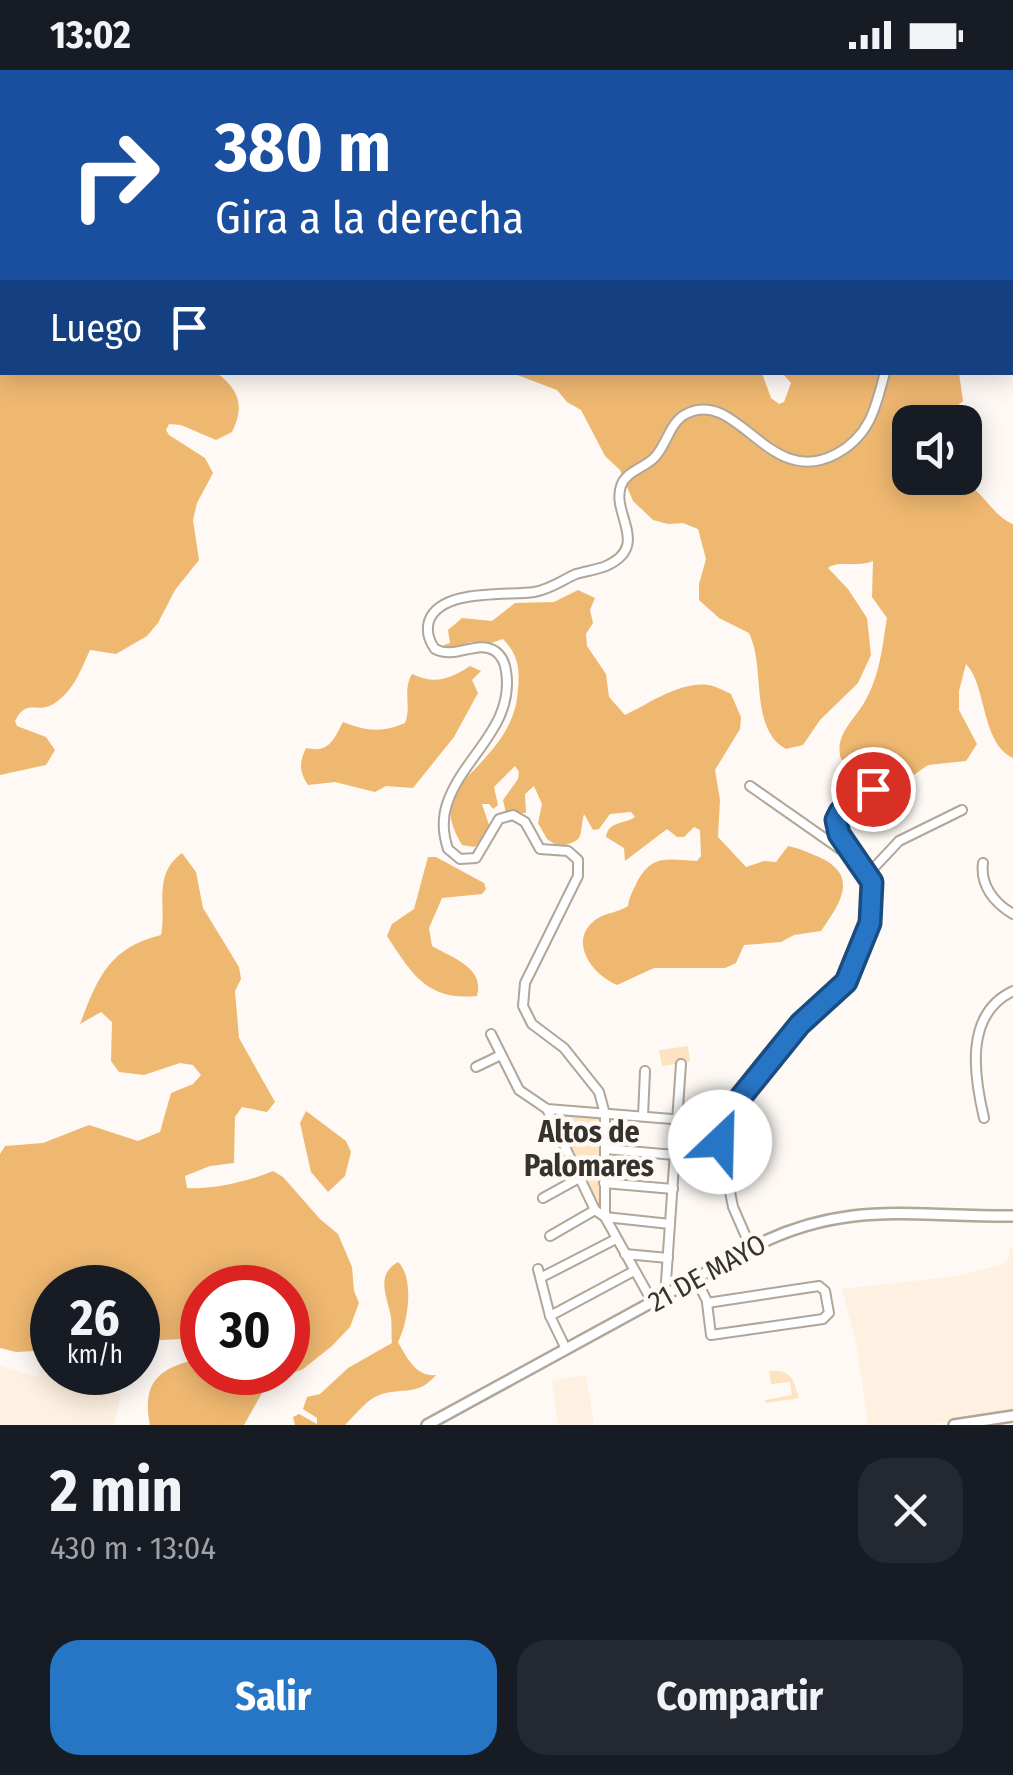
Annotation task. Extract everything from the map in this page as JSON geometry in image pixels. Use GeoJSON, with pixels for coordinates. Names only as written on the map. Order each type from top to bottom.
{"type":"FeatureCollection","features":[{"type":"Feature","properties":{"kind":"street"},"geometry":{"type":"LineString","coordinates":[[653,1304],[605,1216],[605,1114],[596,1087],[564,1048],[532,1024],[522,1001],[527,978],[578,876],[578,860],[564,850],[540,848],[525,822],[512,815],[499,819],[476,858],[460,859],[448,850],[443,826],[447,802],[498,720],[507,678],[502,658],[494,650],[479,648],[451,654],[435,650],[428,634],[430,620],[439,608],[452,601],[495,593],[541,591],[614,562],[628,535],[620,502],[621,484],[655,457],[676,422],[686,414],[705,410],[722,414],[785,459],[814,461],[837,453],[861,436],[877,406],[884,375]]}},
{"type":"Feature","properties":{"kind":"street"},"geometry":{"type":"LineString","coordinates":[[750,786],[858,858]]}},
{"type":"Feature","properties":{"kind":"street"},"geometry":{"type":"LineString","coordinates":[[751,1248],[732,1207],[720,1142],[723,1122],[789,1037],[846,982],[870,923],[872,887],[869,873],[839,834],[837,816],[876,786]]}},
{"type":"Feature","properties":{"kind":"street"},"geometry":{"type":"LineString","coordinates":[[869,873],[892,845],[962,810]]}},
{"type":"Feature","properties":{"kind":"street"},"geometry":{"type":"LineString","coordinates":[[982,863],[986,887],[1013,914]]}},
{"type":"Feature","properties":{"kind":"street"},"geometry":{"type":"LineString","coordinates":[[984,1118],[974,1074],[976,1044],[991,1008],[1013,991]]}},
{"type":"Feature","properties":{"kind":"street"},"geometry":{"type":"LineString","coordinates":[[491,1034],[519,1090],[548,1110],[596,1210],[605,1216],[670,1224]]}},
{"type":"Feature","properties":{"kind":"street"},"geometry":{"type":"LineString","coordinates":[[476,1068],[502,1055]]}},
{"type":"Feature","properties":{"kind":"street"},"geometry":{"type":"LineString","coordinates":[[666,1296],[681,1064]]}},
{"type":"Feature","properties":{"kind":"street"},"geometry":{"type":"LineString","coordinates":[[643,1116],[644,1072]]}},
{"type":"Feature","properties":{"kind":"street"},"geometry":{"type":"LineString","coordinates":[[548,1110],[697,1121]]}},
{"type":"Feature","properties":{"kind":"street"},"geometry":{"type":"LineString","coordinates":[[605,1149],[675,1155]]}},
{"type":"Feature","properties":{"kind":"street"},"geometry":{"type":"LineString","coordinates":[[543,1198],[581,1177]]}},
{"type":"Feature","properties":{"kind":"street"},"geometry":{"type":"LineString","coordinates":[[604,1183],[673,1188]]}},
{"type":"Feature","properties":{"kind":"street"},"geometry":{"type":"LineString","coordinates":[[550,1236],[596,1210]]}},
{"type":"Feature","properties":{"kind":"street","name":"21 DE MAYO"},"geometry":{"type":"LineString","coordinates":[[428,1425],[787,1230],[837,1216],[867,1214],[1013,1216]]}},
{"type":"Feature","properties":{"kind":"street"},"geometry":{"type":"LineString","coordinates":[[566,1349],[550,1316],[540,1273],[616,1239]]}},
{"type":"Feature","properties":{"kind":"street"},"geometry":{"type":"LineString","coordinates":[[625,1254],[668,1258]]}},
{"type":"Feature","properties":{"kind":"street"},"geometry":{"type":"LineString","coordinates":[[550,1316],[634,1271]]}},
{"type":"Feature","properties":{"kind":"street"},"geometry":{"type":"LineString","coordinates":[[696,1279],[708,1304],[711,1335],[824,1319],[828,1312],[826,1293],[819,1286],[708,1304]]}},
{"type":"Feature","properties":{"kind":"street"},"geometry":{"type":"LineString","coordinates":[[954,1425],[1013,1416]]}},
{"type":"Feature","properties":{"kind":"shaded area"},"geometry":{"type":"Polygon","coordinates":[[[0,375],[219,375],[238,399],[232,432],[216,440],[181,425],[169,424],[166,430],[205,458],[213,473],[193,520],[199,560],[147,636],[116,654],[90,650],[62,698],[19,714],[17,726],[46,737],[55,750],[46,765],[0,775],[0,375]]]}},
{"type":"Feature","properties":{"kind":"shaded area"},"geometry":{"type":"Polygon","coordinates":[[[517,375],[763,375],[771,398],[779,404],[784,402],[791,383],[784,375],[959,375],[963,401],[958,405],[892,405],[892,495],[980,495],[1013,524],[1013,758],[995,740],[978,686],[966,664],[959,710],[977,744],[966,761],[928,765],[908,779],[877,768],[855,767],[841,759],[842,736],[869,693],[884,640],[887,618],[872,597],[873,561],[828,568],[867,618],[871,655],[858,683],[820,720],[803,745],[786,749],[774,740],[763,712],[749,633],[719,618],[699,600],[706,559],[698,529],[653,520],[633,501],[620,470],[605,456],[581,410],[557,390],[517,375]]]}},
{"type":"Feature","properties":{"kind":"shaded area"},"geometry":{"type":"Polygon","coordinates":[[[578,590],[595,598],[587,646],[606,674],[609,697],[625,715],[687,686],[708,685],[731,694],[741,717],[740,729],[715,770],[720,800],[718,837],[746,867],[776,862],[788,846],[832,865],[840,873],[842,891],[821,931],[794,935],[781,942],[744,945],[736,963],[725,968],[654,968],[617,985],[599,973],[586,955],[584,936],[589,926],[598,918],[628,906],[637,882],[655,862],[697,861],[701,856],[700,830],[694,827],[684,837],[677,837],[667,829],[625,861],[624,848],[606,837],[614,825],[635,817],[631,812],[610,814],[599,829],[593,830],[584,814],[578,839],[559,847],[547,839],[538,823],[542,804],[534,786],[525,794],[526,813],[506,813],[503,800],[518,779],[515,766],[494,787],[498,805],[493,809],[482,804],[490,828],[484,840],[474,847],[462,845],[451,818],[453,796],[510,723],[519,675],[515,656],[503,639],[471,642],[446,650],[444,645],[450,643],[448,630],[462,618],[492,621],[515,603],[554,602],[578,590]]]}},
{"type":"Feature","properties":{"kind":"shaded area"},"geometry":{"type":"Polygon","coordinates":[[[470,666],[481,671],[472,680],[478,693],[454,737],[413,788],[386,786],[375,792],[335,782],[308,785],[301,767],[306,748],[325,747],[343,722],[374,730],[405,723],[412,674],[442,679],[470,666]]]}},
{"type":"Feature","properties":{"kind":"shaded area"},"geometry":{"type":"Polygon","coordinates":[[[182,853],[196,872],[203,908],[239,967],[241,979],[235,991],[239,1038],[275,1102],[267,1112],[242,1107],[235,1117],[234,1163],[210,1166],[185,1176],[187,1188],[231,1184],[273,1171],[338,1234],[352,1267],[359,1303],[350,1327],[310,1363],[310,1265],[180,1265],[180,1339],[160,1340],[160,1265],[30,1265],[30,1351],[0,1348],[0,1154],[5,1146],[43,1143],[89,1125],[138,1141],[160,1132],[171,1093],[193,1084],[201,1075],[193,1065],[180,1063],[144,1075],[119,1072],[111,1061],[112,1022],[101,1012],[80,1024],[100,979],[117,956],[161,935],[162,891],[173,862],[182,853]]]}},
{"type":"Feature","properties":{"kind":"shaded area"},"geometry":{"type":"Polygon","coordinates":[[[428,857],[436,857],[484,883],[486,889],[482,894],[442,898],[429,928],[432,946],[472,971],[477,996],[445,994],[433,989],[413,973],[387,936],[392,924],[414,909],[428,857]]]}},
{"type":"Feature","properties":{"kind":"shaded area"},"geometry":{"type":"Polygon","coordinates":[[[688,1046],[690,1062],[662,1066],[659,1050],[688,1046]]]}},
{"type":"Feature","properties":{"kind":"shaded area"},"geometry":{"type":"Polygon","coordinates":[[[306,1111],[346,1141],[351,1152],[345,1176],[328,1192],[311,1172],[300,1123],[306,1111]]]}},
{"type":"Feature","properties":{"kind":"shaded area"},"geometry":{"type":"Polygon","coordinates":[[[551,1111],[607,1117],[608,1220],[600,1212],[551,1111]]]}},
{"type":"Feature","properties":{"kind":"shaded area"},"geometry":{"type":"Polygon","coordinates":[[[1010,1248],[1013,1411],[930,1425],[868,1425],[856,1342],[842,1289],[958,1276],[1007,1263],[1010,1248]]]}},
{"type":"Feature","properties":{"kind":"shaded area"},"geometry":{"type":"Polygon","coordinates":[[[398,1262],[407,1279],[408,1301],[398,1342],[418,1370],[436,1375],[421,1387],[375,1397],[345,1425],[295,1425],[293,1417],[299,1414],[317,1424],[317,1418],[303,1409],[307,1397],[320,1394],[348,1368],[392,1343],[385,1280],[398,1262]]]}},
{"type":"Feature","properties":{"kind":"shaded area"},"geometry":{"type":"Polygon","coordinates":[[[180,1365],[180,1395],[261,1395],[244,1425],[150,1425],[150,1395],[160,1395],[160,1375],[180,1365]]]}},
{"type":"Feature","properties":{"kind":"shaded area"},"geometry":{"type":"Polygon","coordinates":[[[0,1366],[30,1375],[30,1395],[121,1395],[114,1425],[0,1425],[0,1366]]]}},
{"type":"Feature","properties":{"kind":"shaded area"},"geometry":{"type":"Polygon","coordinates":[[[769,1371],[790,1377],[799,1398],[765,1403],[792,1395],[790,1382],[771,1384],[769,1371]]]}},
{"type":"Feature","properties":{"kind":"shaded area"},"geometry":{"type":"Polygon","coordinates":[[[586,1375],[594,1425],[558,1425],[552,1380],[586,1375]]]}},
{"type":"Feature","properties":{"kind":"district","name":"Altos de Palomares"},"geometry":{"type":"Point","coordinates":[589,1149]}},
{"type":"Feature","properties":{"kind":"route"},"geometry":{"type":"LineString","coordinates":[[720,1142],[723,1122],[732,1108],[789,1037],[843,986],[850,974],[870,923],[872,887],[869,873],[839,834],[836,820],[840,812],[873,789]]}}]}
